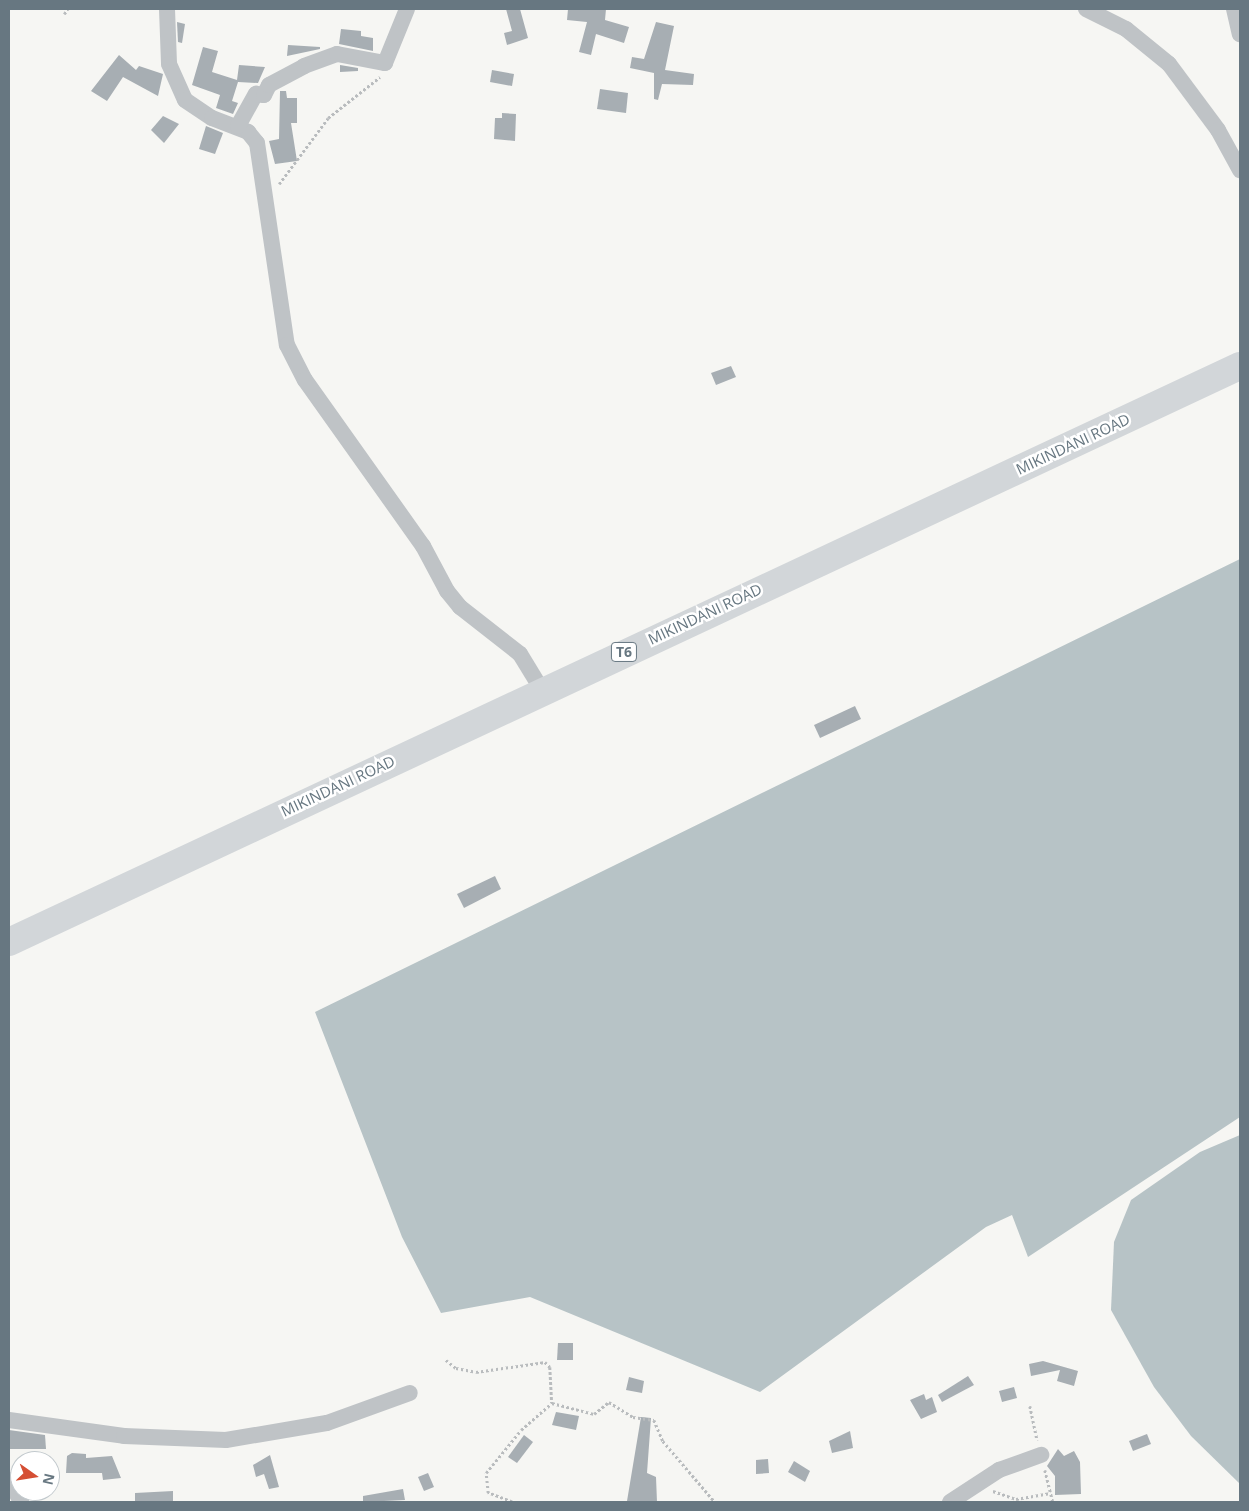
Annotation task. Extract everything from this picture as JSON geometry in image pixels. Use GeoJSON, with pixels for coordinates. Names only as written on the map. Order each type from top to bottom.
{"type":"FeatureCollection","features":[{"type":"Feature","properties":{"kind":"highway","name":"MIKINDANI ROAD"},"geometry":{"type":"LineString","coordinates":[[9,942],[542,690],[1240,366]]}},
{"type":"Feature","properties":{"kind":"street"},"geometry":{"type":"LineString","coordinates":[[167,9],[169,64],[185,100],[212,118],[238,126],[257,143],[287,345],[305,380],[423,546],[447,591],[460,607],[520,654],[542,690]]}},
{"type":"Feature","properties":{"kind":"street"},"geometry":{"type":"LineString","coordinates":[[238,126],[256,94],[264,95],[269,85],[304,66],[337,54],[385,63],[407,9]]}},
{"type":"Feature","properties":{"kind":"street"},"geometry":{"type":"LineString","coordinates":[[1086,9],[1126,29],[1168,64],[1218,130],[1240,170]]}},
{"type":"Feature","properties":{"kind":"street"},"geometry":{"type":"LineString","coordinates":[[1234,9],[1240,34]]}},
{"type":"Feature","properties":{"kind":"street"},"geometry":{"type":"LineString","coordinates":[[9,1420],[124,1436],[226,1440],[327,1422],[410,1393]]}},
{"type":"Feature","properties":{"kind":"street"},"geometry":{"type":"LineString","coordinates":[[950,1502],[978,1482],[1041,1455]]}},
{"type":"Feature","properties":{"kind":"street"},"geometry":{"type":"LineString","coordinates":[[9,1480],[21,1502]]}},
{"type":"Feature","properties":{"kind":"path"},"geometry":{"type":"LineString","coordinates":[[64,14],[68,9]]}},
{"type":"Feature","properties":{"kind":"path"},"geometry":{"type":"LineString","coordinates":[[265,197],[296,166],[328,118],[372,87],[385,63]]}},
{"type":"Feature","properties":{"kind":"path"},"geometry":{"type":"LineString","coordinates":[[446,1360],[456,1368],[476,1372],[545,1362],[550,1367],[552,1403]]}},
{"type":"Feature","properties":{"kind":"path"},"geometry":{"type":"LineString","coordinates":[[552,1403],[594,1414],[609,1402],[634,1417],[654,1420],[663,1441],[715,1502]]}},
{"type":"Feature","properties":{"kind":"path"},"geometry":{"type":"LineString","coordinates":[[512,1502],[488,1493],[486,1473],[521,1430],[552,1403]]}},
{"type":"Feature","properties":{"kind":"path"},"geometry":{"type":"LineString","coordinates":[[978,1482],[1016,1499],[1050,1493]]}},
{"type":"Feature","properties":{"kind":"shaded area"},"geometry":{"type":"Polygon","coordinates":[[[1240,559],[1240,1117],[1028,1257],[1012,1215],[986,1227],[760,1392],[530,1297],[441,1313],[402,1237],[315,1012],[1240,559]]]}},
{"type":"Feature","properties":{"kind":"shaded area"},"geometry":{"type":"Polygon","coordinates":[[[1240,1135],[1240,1484],[1191,1436],[1154,1387],[1111,1310],[1114,1242],[1131,1200],[1200,1152],[1240,1135]]]}},
{"type":"Feature","properties":{"kind":"building"},"geometry":{"type":"Polygon","coordinates":[[[506,9],[520,9],[528,38],[507,45],[504,33],[512,31],[506,9]]]}},
{"type":"Feature","properties":{"kind":"building"},"geometry":{"type":"Polygon","coordinates":[[[568,9],[606,9],[605,20],[629,27],[624,43],[596,34],[591,55],[579,52],[587,22],[567,20],[568,9]]]}},
{"type":"Feature","properties":{"kind":"building"},"geometry":{"type":"Polygon","coordinates":[[[177,22],[185,24],[182,43],[178,42],[177,22]]]}},
{"type":"Feature","properties":{"kind":"building"},"geometry":{"type":"Polygon","coordinates":[[[656,22],[674,26],[665,70],[694,74],[693,85],[662,84],[658,100],[654,99],[654,73],[630,68],[632,57],[644,59],[656,22]]]}},
{"type":"Feature","properties":{"kind":"building"},"geometry":{"type":"Polygon","coordinates":[[[341,29],[361,31],[361,36],[373,38],[373,51],[339,44],[341,29]]]}},
{"type":"Feature","properties":{"kind":"building"},"geometry":{"type":"Polygon","coordinates":[[[288,45],[320,47],[320,49],[287,56],[288,45]]]}},
{"type":"Feature","properties":{"kind":"building"},"geometry":{"type":"Polygon","coordinates":[[[203,47],[218,51],[212,72],[237,80],[239,65],[265,67],[258,83],[238,82],[232,101],[238,103],[233,114],[216,108],[220,95],[192,85],[203,47]]]}},
{"type":"Feature","properties":{"kind":"building"},"geometry":{"type":"Polygon","coordinates":[[[119,55],[136,70],[139,66],[163,74],[158,96],[123,77],[107,101],[91,91],[119,55]]]}},
{"type":"Feature","properties":{"kind":"building"},"geometry":{"type":"Polygon","coordinates":[[[340,65],[358,68],[358,71],[340,72],[340,65]]]}},
{"type":"Feature","properties":{"kind":"building"},"geometry":{"type":"Polygon","coordinates":[[[492,70],[514,74],[512,86],[490,82],[492,70]]]}},
{"type":"Feature","properties":{"kind":"building"},"geometry":{"type":"Polygon","coordinates":[[[600,89],[628,93],[626,113],[597,109],[600,89]]]}},
{"type":"Feature","properties":{"kind":"building"},"geometry":{"type":"Polygon","coordinates":[[[280,91],[286,91],[287,98],[297,98],[297,123],[291,123],[297,161],[275,164],[269,141],[279,139],[280,91]]]}},
{"type":"Feature","properties":{"kind":"building"},"geometry":{"type":"Polygon","coordinates":[[[502,113],[516,114],[515,141],[494,139],[495,118],[502,118],[502,113]]]}},
{"type":"Feature","properties":{"kind":"building"},"geometry":{"type":"Polygon","coordinates":[[[163,116],[179,124],[164,143],[151,130],[163,116]]]}},
{"type":"Feature","properties":{"kind":"building"},"geometry":{"type":"Polygon","coordinates":[[[206,126],[223,133],[215,154],[199,149],[206,126]]]}},
{"type":"Feature","properties":{"kind":"building"},"geometry":{"type":"Polygon","coordinates":[[[731,366],[736,377],[716,385],[711,373],[731,366]]]}},
{"type":"Feature","properties":{"kind":"building"},"geometry":{"type":"Polygon","coordinates":[[[855,706],[861,719],[820,738],[814,725],[855,706]]]}},
{"type":"Feature","properties":{"kind":"building"},"geometry":{"type":"Polygon","coordinates":[[[495,876],[501,889],[464,908],[457,894],[495,876]]]}},
{"type":"Feature","properties":{"kind":"building"},"geometry":{"type":"Polygon","coordinates":[[[558,1343],[573,1343],[573,1360],[557,1360],[558,1343]]]}},
{"type":"Feature","properties":{"kind":"building"},"geometry":{"type":"Polygon","coordinates":[[[1043,1361],[1078,1371],[1074,1386],[1057,1381],[1060,1370],[1031,1376],[1029,1364],[1043,1361]]]}},
{"type":"Feature","properties":{"kind":"building"},"geometry":{"type":"Polygon","coordinates":[[[968,1376],[974,1385],[942,1402],[938,1395],[968,1376]]]}},
{"type":"Feature","properties":{"kind":"building"},"geometry":{"type":"Polygon","coordinates":[[[629,1377],[644,1381],[642,1393],[626,1390],[629,1377]]]}},
{"type":"Feature","properties":{"kind":"building"},"geometry":{"type":"Polygon","coordinates":[[[1014,1387],[1017,1398],[1002,1402],[999,1391],[1014,1387]]]}},
{"type":"Feature","properties":{"kind":"building"},"geometry":{"type":"Polygon","coordinates":[[[924,1394],[926,1400],[932,1397],[937,1412],[921,1419],[910,1400],[924,1394]]]}},
{"type":"Feature","properties":{"kind":"building"},"geometry":{"type":"Polygon","coordinates":[[[556,1412],[579,1416],[576,1430],[552,1425],[556,1412]]]}},
{"type":"Feature","properties":{"kind":"building"},"geometry":{"type":"Polygon","coordinates":[[[641,1417],[651,1418],[647,1473],[656,1477],[657,1502],[627,1501],[641,1417]]]}},
{"type":"Feature","properties":{"kind":"building"},"geometry":{"type":"Polygon","coordinates":[[[9,1430],[45,1435],[46,1449],[9,1449],[9,1430]]]}},
{"type":"Feature","properties":{"kind":"building"},"geometry":{"type":"Polygon","coordinates":[[[850,1431],[853,1448],[832,1453],[829,1441],[850,1431]]]}},
{"type":"Feature","properties":{"kind":"building"},"geometry":{"type":"Polygon","coordinates":[[[1147,1434],[1151,1444],[1133,1451],[1129,1441],[1147,1434]]]}},
{"type":"Feature","properties":{"kind":"building"},"geometry":{"type":"Polygon","coordinates":[[[524,1435],[533,1442],[517,1463],[508,1457],[524,1435]]]}},
{"type":"Feature","properties":{"kind":"building"},"geometry":{"type":"Polygon","coordinates":[[[1058,1449],[1064,1456],[1074,1451],[1080,1462],[1081,1494],[1055,1495],[1055,1476],[1047,1466],[1058,1449]]]}},
{"type":"Feature","properties":{"kind":"building"},"geometry":{"type":"Polygon","coordinates":[[[72,1453],[86,1454],[86,1458],[112,1456],[121,1478],[103,1480],[102,1473],[66,1473],[67,1456],[72,1453]]]}},
{"type":"Feature","properties":{"kind":"building"},"geometry":{"type":"Polygon","coordinates":[[[270,1455],[279,1487],[269,1489],[264,1474],[256,1477],[253,1465],[270,1455]]]}},
{"type":"Feature","properties":{"kind":"building"},"geometry":{"type":"Polygon","coordinates":[[[768,1459],[769,1473],[756,1474],[756,1460],[768,1459]]]}},
{"type":"Feature","properties":{"kind":"building"},"geometry":{"type":"Polygon","coordinates":[[[794,1461],[810,1471],[805,1482],[788,1472],[794,1461]]]}},
{"type":"Feature","properties":{"kind":"building"},"geometry":{"type":"Polygon","coordinates":[[[428,1473],[434,1487],[424,1491],[418,1477],[428,1473]]]}},
{"type":"Feature","properties":{"kind":"building"},"geometry":{"type":"Polygon","coordinates":[[[403,1489],[405,1500],[363,1502],[363,1496],[403,1489]]]}},
{"type":"Feature","properties":{"kind":"building"},"geometry":{"type":"Polygon","coordinates":[[[173,1491],[173,1502],[135,1502],[135,1493],[173,1491]]]}}]}
